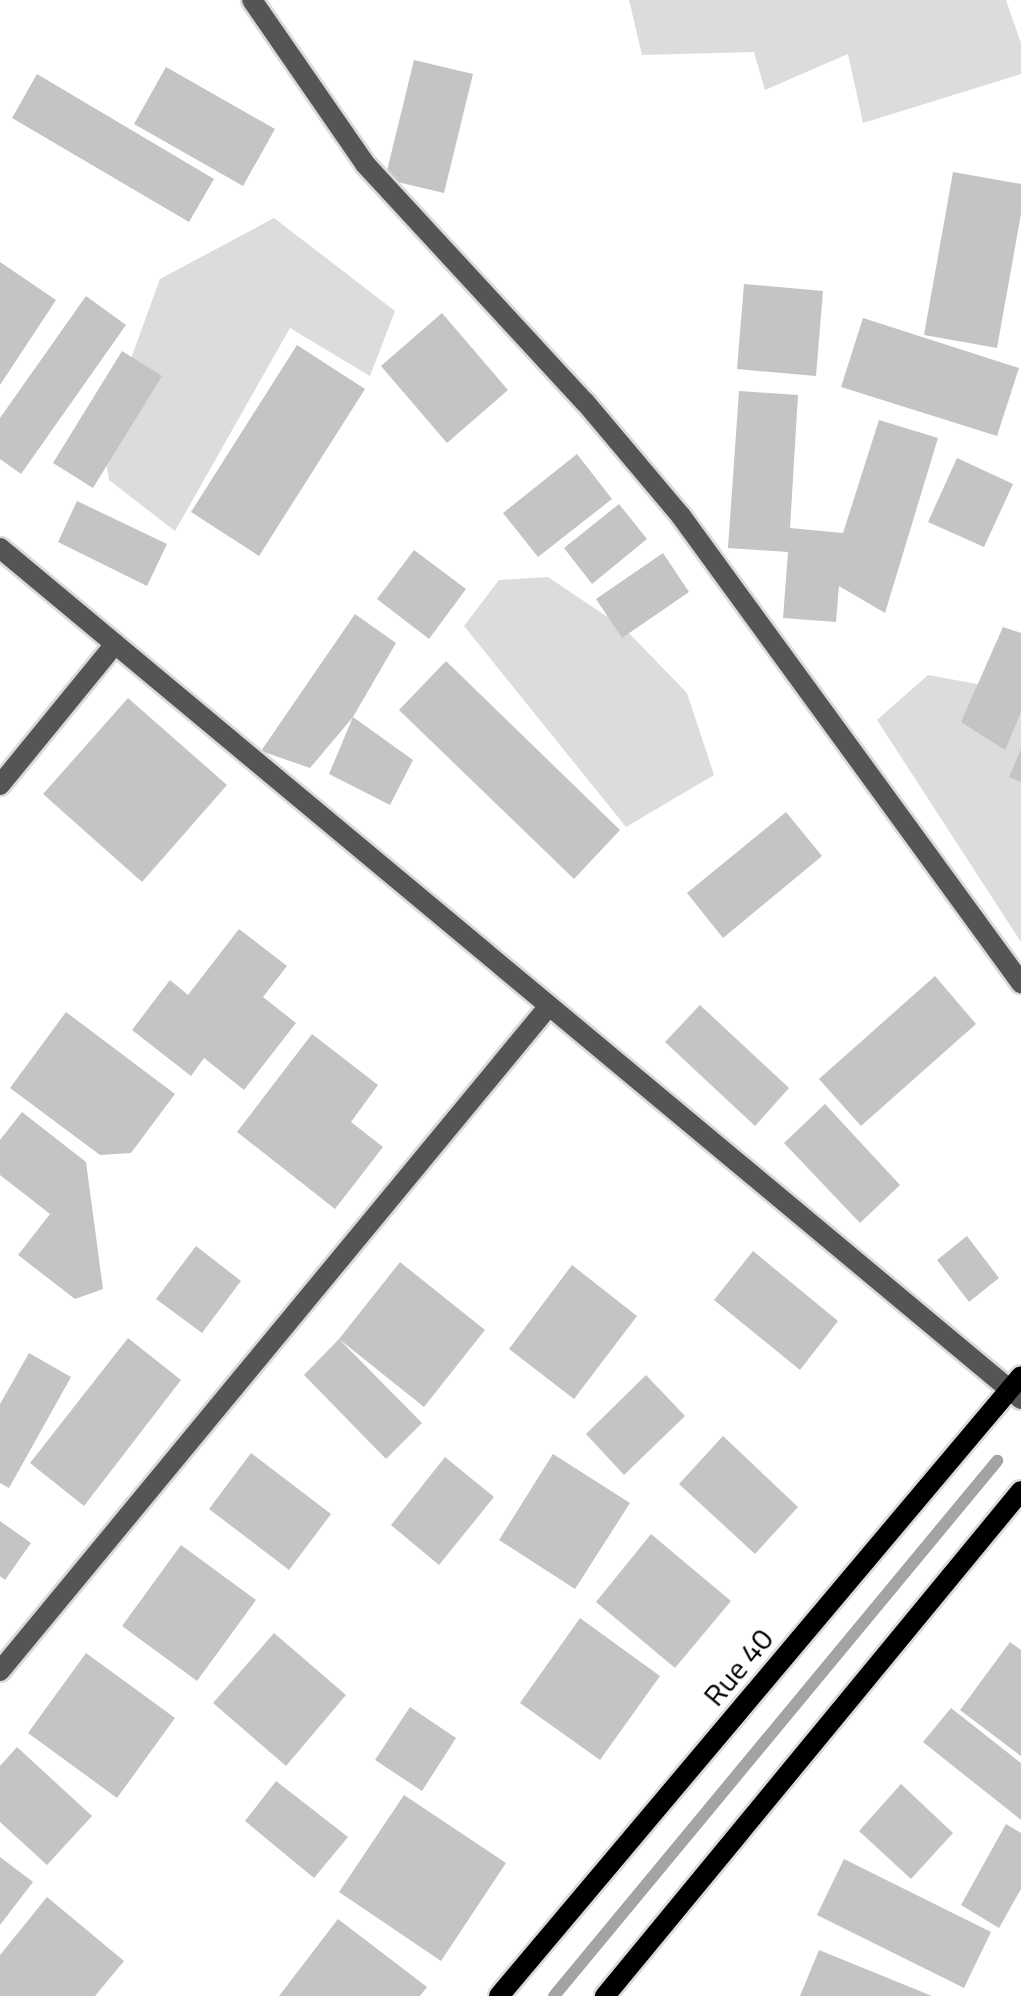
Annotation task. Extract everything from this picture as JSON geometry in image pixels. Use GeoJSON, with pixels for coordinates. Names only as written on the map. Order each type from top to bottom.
{"type":"FeatureCollection","features":[{"type":"Feature","properties":{"kind":"main road","name":"Rue 40"},"geometry":{"type":"LineString","coordinates":[[499,1996],[1017,1389]]}},
{"type":"Feature","properties":{"kind":"main road"},"geometry":{"type":"LineString","coordinates":[[605,1996],[1021,1491]]}},
{"type":"Feature","properties":{"kind":"street"},"geometry":{"type":"LineString","coordinates":[[252,0],[365,164],[585,402],[681,516],[1021,983]]}},
{"type":"Feature","properties":{"kind":"street"},"geometry":{"type":"LineString","coordinates":[[0,548],[549,1006],[1017,1389]]}},
{"type":"Feature","properties":{"kind":"street"},"geometry":{"type":"LineString","coordinates":[[0,785],[115,644]]}},
{"type":"Feature","properties":{"kind":"street"},"geometry":{"type":"LineString","coordinates":[[0,1671],[549,1006]]}},
{"type":"Feature","properties":{"kind":"shaded area"},"geometry":{"type":"Polygon","coordinates":[[[629,0],[1006,0],[1021,43],[1021,74],[863,123],[848,54],[765,90],[754,52],[642,55],[629,0]]]}},
{"type":"Feature","properties":{"kind":"shaded area"},"geometry":{"type":"Polygon","coordinates":[[[274,218],[395,311],[370,376],[290,328],[175,531],[109,480],[102,438],[160,279],[274,218]]]}},
{"type":"Feature","properties":{"kind":"shaded area"},"geometry":{"type":"Polygon","coordinates":[[[548,577],[624,628],[687,693],[714,775],[626,827],[464,626],[499,580],[548,577]]]}},
{"type":"Feature","properties":{"kind":"shaded area"},"geometry":{"type":"Polygon","coordinates":[[[928,675],[1021,692],[1021,942],[877,720],[928,675]]]}},
{"type":"Feature","properties":{"kind":"building"},"geometry":{"type":"Polygon","coordinates":[[[414,60],[473,74],[444,193],[385,179],[414,60]]]}},
{"type":"Feature","properties":{"kind":"building"},"geometry":{"type":"Polygon","coordinates":[[[166,67],[275,129],[243,186],[134,124],[166,67]]]}},
{"type":"Feature","properties":{"kind":"building"},"geometry":{"type":"Polygon","coordinates":[[[37,74],[214,179],[189,222],[12,118],[37,74]]]}},
{"type":"Feature","properties":{"kind":"building"},"geometry":{"type":"Polygon","coordinates":[[[953,172],[1021,184],[1021,214],[997,348],[924,335],[953,172]]]}},
{"type":"Feature","properties":{"kind":"building"},"geometry":{"type":"Polygon","coordinates":[[[0,262],[56,300],[0,385],[0,262]]]}},
{"type":"Feature","properties":{"kind":"building"},"geometry":{"type":"Polygon","coordinates":[[[744,284],[823,291],[816,376],[737,369],[744,284]]]}},
{"type":"Feature","properties":{"kind":"building"},"geometry":{"type":"Polygon","coordinates":[[[86,296],[126,325],[21,474],[0,459],[0,418],[86,296]]]}},
{"type":"Feature","properties":{"kind":"building"},"geometry":{"type":"Polygon","coordinates":[[[442,313],[508,390],[447,443],[381,366],[442,313]]]}},
{"type":"Feature","properties":{"kind":"building"},"geometry":{"type":"Polygon","coordinates":[[[863,318],[1019,368],[997,436],[841,387],[863,318]]]}},
{"type":"Feature","properties":{"kind":"building"},"geometry":{"type":"Polygon","coordinates":[[[297,345],[365,389],[259,556],[191,512],[297,345]]]}},
{"type":"Feature","properties":{"kind":"building"},"geometry":{"type":"Polygon","coordinates":[[[122,351],[162,376],[93,488],[53,463],[122,351]]]}},
{"type":"Feature","properties":{"kind":"building"},"geometry":{"type":"Polygon","coordinates":[[[739,391],[798,395],[790,528],[843,533],[879,420],[938,438],[885,613],[839,586],[836,622],[783,618],[788,552],[728,548],[739,391]]]}},
{"type":"Feature","properties":{"kind":"building"},"geometry":{"type":"Polygon","coordinates":[[[577,454],[612,499],[538,557],[503,513],[577,454]]]}},
{"type":"Feature","properties":{"kind":"building"},"geometry":{"type":"Polygon","coordinates":[[[957,458],[1013,484],[984,547],[928,522],[957,458]]]}},
{"type":"Feature","properties":{"kind":"building"},"geometry":{"type":"Polygon","coordinates":[[[77,501],[167,544],[147,586],[58,542],[77,501]]]}},
{"type":"Feature","properties":{"kind":"building"},"geometry":{"type":"Polygon","coordinates":[[[619,504],[647,539],[592,584],[564,548],[619,504]]]}},
{"type":"Feature","properties":{"kind":"building"},"geometry":{"type":"Polygon","coordinates":[[[414,550],[466,589],[429,639],[377,599],[414,550]]]}},
{"type":"Feature","properties":{"kind":"building"},"geometry":{"type":"Polygon","coordinates":[[[663,553],[689,592],[622,638],[596,599],[663,553]]]}},
{"type":"Feature","properties":{"kind":"building"},"geometry":{"type":"Polygon","coordinates":[[[355,614],[396,643],[353,717],[310,768],[261,751],[355,614]]]}},
{"type":"Feature","properties":{"kind":"building"},"geometry":{"type":"Polygon","coordinates":[[[1003,627],[1021,633],[1021,712],[1005,750],[961,722],[1003,627]]]}},
{"type":"Feature","properties":{"kind":"building"},"geometry":{"type":"Polygon","coordinates":[[[446,661],[620,830],[574,879],[399,710],[446,661]]]}},
{"type":"Feature","properties":{"kind":"building"},"geometry":{"type":"Polygon","coordinates":[[[128,698],[227,785],[142,882],[43,794],[128,698]]]}},
{"type":"Feature","properties":{"kind":"building"},"geometry":{"type":"Polygon","coordinates":[[[353,717],[413,760],[390,805],[329,774],[353,717]]]}},
{"type":"Feature","properties":{"kind":"building"},"geometry":{"type":"Polygon","coordinates":[[[1021,749],[1021,782],[1009,777],[1021,749]]]}},
{"type":"Feature","properties":{"kind":"building"},"geometry":{"type":"Polygon","coordinates":[[[786,812],[822,856],[723,938],[687,893],[786,812]]]}},
{"type":"Feature","properties":{"kind":"building"},"geometry":{"type":"Polygon","coordinates":[[[239,929],[287,966],[263,997],[296,1023],[244,1090],[204,1058],[191,1076],[132,1030],[170,980],[188,995],[239,929]]]}},
{"type":"Feature","properties":{"kind":"building"},"geometry":{"type":"Polygon","coordinates":[[[935,976],[976,1024],[861,1126],[819,1079],[935,976]]]}},
{"type":"Feature","properties":{"kind":"building"},"geometry":{"type":"Polygon","coordinates":[[[700,1005],[789,1088],[755,1126],[665,1042],[700,1005]]]}},
{"type":"Feature","properties":{"kind":"building"},"geometry":{"type":"Polygon","coordinates":[[[66,1012],[175,1094],[131,1153],[100,1155],[10,1088],[66,1012]]]}},
{"type":"Feature","properties":{"kind":"building"},"geometry":{"type":"Polygon","coordinates":[[[312,1034],[378,1085],[351,1122],[383,1147],[335,1209],[237,1132],[312,1034]]]}},
{"type":"Feature","properties":{"kind":"building"},"geometry":{"type":"Polygon","coordinates":[[[825,1104],[900,1185],[860,1223],[784,1143],[825,1104]]]}},
{"type":"Feature","properties":{"kind":"building"},"geometry":{"type":"Polygon","coordinates":[[[22,1112],[86,1162],[103,1289],[75,1299],[18,1255],[50,1214],[0,1175],[0,1140],[22,1112]]]}},
{"type":"Feature","properties":{"kind":"building"},"geometry":{"type":"Polygon","coordinates":[[[967,1236],[999,1278],[969,1302],[937,1260],[967,1236]]]}},
{"type":"Feature","properties":{"kind":"building"},"geometry":{"type":"Polygon","coordinates":[[[196,1246],[241,1281],[202,1333],[156,1299],[196,1246]]]}},
{"type":"Feature","properties":{"kind":"building"},"geometry":{"type":"Polygon","coordinates":[[[753,1251],[838,1321],[800,1370],[714,1300],[753,1251]]]}},
{"type":"Feature","properties":{"kind":"building"},"geometry":{"type":"Polygon","coordinates":[[[400,1262],[485,1330],[424,1407],[339,1339],[400,1262]]]}},
{"type":"Feature","properties":{"kind":"building"},"geometry":{"type":"Polygon","coordinates":[[[572,1265],[637,1316],[574,1399],[509,1349],[572,1265]]]}},
{"type":"Feature","properties":{"kind":"building"},"geometry":{"type":"Polygon","coordinates":[[[128,1338],[181,1380],[84,1506],[30,1463],[128,1338]]]}},
{"type":"Feature","properties":{"kind":"building"},"geometry":{"type":"Polygon","coordinates":[[[339,1339],[422,1423],[386,1459],[304,1375],[339,1339]]]}},
{"type":"Feature","properties":{"kind":"building"},"geometry":{"type":"Polygon","coordinates":[[[29,1353],[71,1377],[9,1488],[0,1483],[0,1404],[29,1353]]]}},
{"type":"Feature","properties":{"kind":"building"},"geometry":{"type":"Polygon","coordinates":[[[646,1375],[685,1416],[624,1475],[586,1434],[646,1375]]]}},
{"type":"Feature","properties":{"kind":"building"},"geometry":{"type":"Polygon","coordinates":[[[723,1436],[798,1507],[755,1554],[679,1484],[723,1436]]]}},
{"type":"Feature","properties":{"kind":"building"},"geometry":{"type":"Polygon","coordinates":[[[251,1453],[331,1514],[289,1570],[209,1509],[251,1453]]]}},
{"type":"Feature","properties":{"kind":"building"},"geometry":{"type":"Polygon","coordinates":[[[553,1454],[630,1503],[575,1589],[499,1540],[553,1454]]]}},
{"type":"Feature","properties":{"kind":"building"},"geometry":{"type":"Polygon","coordinates":[[[445,1457],[494,1497],[439,1565],[391,1525],[445,1457]]]}},
{"type":"Feature","properties":{"kind":"building"},"geometry":{"type":"Polygon","coordinates":[[[0,1521],[31,1543],[5,1580],[0,1576],[0,1521]]]}},
{"type":"Feature","properties":{"kind":"building"},"geometry":{"type":"Polygon","coordinates":[[[651,1534],[731,1601],[675,1668],[596,1602],[651,1534]]]}},
{"type":"Feature","properties":{"kind":"building"},"geometry":{"type":"Polygon","coordinates":[[[181,1545],[256,1600],[197,1681],[122,1626],[181,1545]]]}},
{"type":"Feature","properties":{"kind":"building"},"geometry":{"type":"Polygon","coordinates":[[[580,1618],[660,1676],[600,1760],[520,1703],[580,1618]]]}},
{"type":"Feature","properties":{"kind":"building"},"geometry":{"type":"Polygon","coordinates":[[[274,1633],[346,1695],[286,1766],[213,1703],[274,1633]]]}},
{"type":"Feature","properties":{"kind":"building"},"geometry":{"type":"Polygon","coordinates":[[[1010,1642],[1021,1650],[1021,1756],[960,1710],[1010,1642]]]}},
{"type":"Feature","properties":{"kind":"building"},"geometry":{"type":"Polygon","coordinates":[[[86,1653],[175,1718],[117,1798],[28,1733],[86,1653]]]}},
{"type":"Feature","properties":{"kind":"building"},"geometry":{"type":"Polygon","coordinates":[[[410,1707],[456,1738],[422,1791],[375,1760],[410,1707]]]}},
{"type":"Feature","properties":{"kind":"building"},"geometry":{"type":"Polygon","coordinates":[[[951,1708],[1021,1763],[1021,1820],[923,1742],[951,1708]]]}},
{"type":"Feature","properties":{"kind":"building"},"geometry":{"type":"Polygon","coordinates":[[[17,1747],[92,1816],[47,1865],[0,1822],[0,1766],[17,1747]]]}},
{"type":"Feature","properties":{"kind":"building"},"geometry":{"type":"Polygon","coordinates":[[[276,1781],[348,1837],[314,1878],[245,1821],[276,1781]]]}},
{"type":"Feature","properties":{"kind":"building"},"geometry":{"type":"Polygon","coordinates":[[[901,1784],[953,1833],[911,1879],[859,1831],[901,1784]]]}},
{"type":"Feature","properties":{"kind":"building"},"geometry":{"type":"Polygon","coordinates":[[[404,1795],[506,1863],[441,1961],[339,1892],[404,1795]]]}},
{"type":"Feature","properties":{"kind":"building"},"geometry":{"type":"Polygon","coordinates":[[[1006,1824],[1021,1833],[1021,1889],[999,1928],[961,1905],[1006,1824]]]}},
{"type":"Feature","properties":{"kind":"building"},"geometry":{"type":"Polygon","coordinates":[[[0,1857],[33,1882],[0,1925],[0,1857]]]}},
{"type":"Feature","properties":{"kind":"building"},"geometry":{"type":"Polygon","coordinates":[[[844,1859],[991,1932],[964,1988],[817,1915],[844,1859]]]}},
{"type":"Feature","properties":{"kind":"building"},"geometry":{"type":"Polygon","coordinates":[[[47,1897],[124,1961],[95,1996],[0,1996],[0,1955],[47,1897]]]}},
{"type":"Feature","properties":{"kind":"building"},"geometry":{"type":"Polygon","coordinates":[[[338,1919],[427,1987],[420,1996],[279,1996],[338,1919]]]}},
{"type":"Feature","properties":{"kind":"building"},"geometry":{"type":"Polygon","coordinates":[[[819,1950],[932,1996],[800,1996],[819,1950]]]}},
{"type":"Feature","properties":{"kind":"waterway"},"geometry":{"type":"LineString","coordinates":[[554,1996],[997,1461]]}}]}
